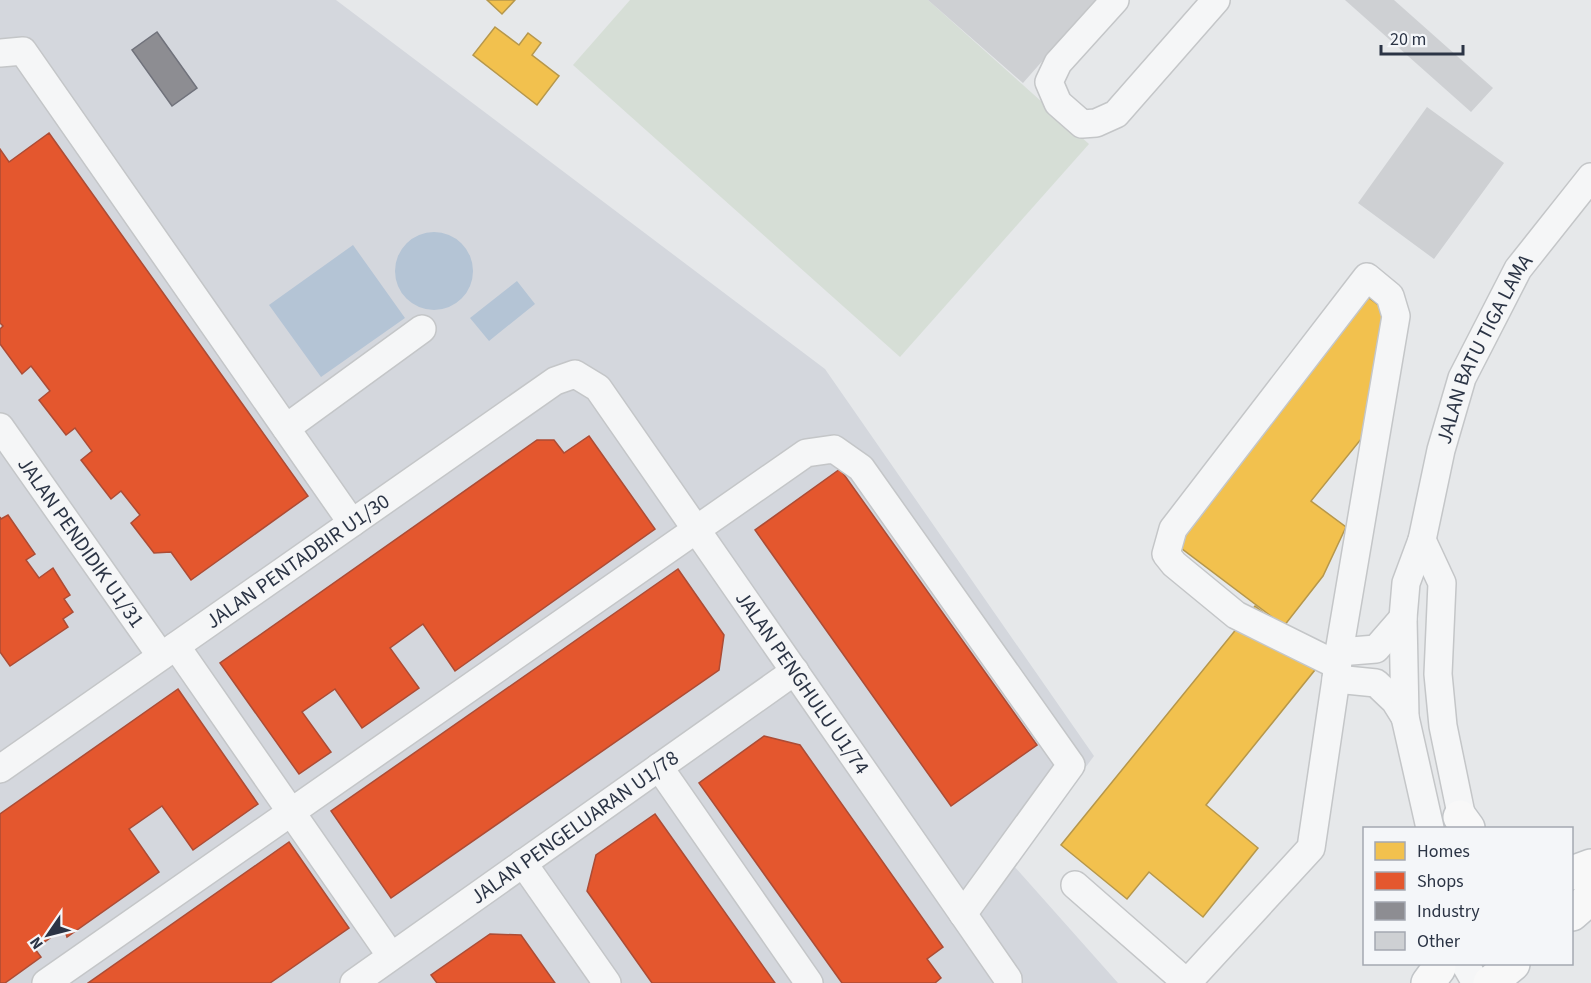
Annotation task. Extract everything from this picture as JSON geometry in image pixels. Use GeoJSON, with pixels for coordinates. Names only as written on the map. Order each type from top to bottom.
{"type":"FeatureCollection","features":[{"type":"Feature","properties":{"kind":"main road"},"geometry":{"type":"LineString","coordinates":[[1573,873],[1591,866]]}},
{"type":"Feature","properties":{"kind":"main road"},"geometry":{"type":"LineString","coordinates":[[1573,913],[1591,897]]}},
{"type":"Feature","properties":{"kind":"main road"},"geometry":{"type":"LineString","coordinates":[[1428,983],[1439,965]]}},
{"type":"Feature","properties":{"kind":"street"},"geometry":{"type":"LineString","coordinates":[[1115,0],[1058,63],[1050,82],[1058,103],[1082,124],[1096,123],[1116,114],[1216,0]]}},
{"type":"Feature","properties":{"kind":"street"},"geometry":{"type":"LineString","coordinates":[[0,53],[23,51],[352,523]]}},
{"type":"Feature","properties":{"kind":"street","name":"JALAN BATU TIGA LAMA"},"geometry":{"type":"LineString","coordinates":[[1405,717],[1403,618],[1406,583],[1422,540],[1441,450],[1462,378],[1518,269],[1591,177]]}},
{"type":"Feature","properties":{"kind":"street"},"geometry":{"type":"LineString","coordinates":[[1075,885],[1187,983],[1311,848],[1337,666],[1396,316],[1390,296],[1367,277],[1173,529],[1166,554],[1174,564],[1236,615],[1337,666],[1376,683],[1395,701],[1405,717],[1430,827]]}},
{"type":"Feature","properties":{"kind":"street"},"geometry":{"type":"LineString","coordinates":[[286,428],[422,329]]}},
{"type":"Feature","properties":{"kind":"street","name":"JALAN PENTADBIR U1/30"},"geometry":{"type":"LineString","coordinates":[[0,770],[555,381],[575,374],[598,388]]}},
{"type":"Feature","properties":{"kind":"street","name":"JALAN PENGHULU U1/74"},"geometry":{"type":"LineString","coordinates":[[598,388],[1008,981]]}},
{"type":"Feature","properties":{"kind":"street","name":"JALAN PENDIDIK U1/31"},"geometry":{"type":"LineString","coordinates":[[0,428],[292,812],[387,968]]}},
{"type":"Feature","properties":{"kind":"street"},"geometry":{"type":"LineString","coordinates":[[46,983],[806,453],[834,449],[861,468],[1071,765],[963,914]]}},
{"type":"Feature","properties":{"kind":"street"},"geometry":{"type":"LineString","coordinates":[[1422,540],[1442,583],[1438,674],[1443,726],[1464,825]]}},
{"type":"Feature","properties":{"kind":"street"},"geometry":{"type":"LineString","coordinates":[[1337,666],[1376,649],[1403,618]]}},
{"type":"Feature","properties":{"kind":"street","name":"JALAN PENGELUARAN U1/78"},"geometry":{"type":"LineString","coordinates":[[354,983],[387,968],[523,863],[795,671]]}},
{"type":"Feature","properties":{"kind":"street"},"geometry":{"type":"LineString","coordinates":[[659,767],[809,983]]}},
{"type":"Feature","properties":{"kind":"street"},"geometry":{"type":"LineString","coordinates":[[523,863],[607,983]]}},
{"type":"Feature","properties":{"kind":"street"},"geometry":{"type":"LineString","coordinates":[[1471,965],[1499,974]]}},
{"type":"Feature","properties":{"kind":"shaded area"},"geometry":{"type":"Polygon","coordinates":[[[0,0],[336,0],[825,369],[1094,756],[1013,865],[1118,983],[0,983],[0,0]]]}},
{"type":"Feature","properties":{"kind":"shaded area"},"geometry":{"type":"Polygon","coordinates":[[[630,0],[928,0],[1089,144],[900,357],[573,65],[630,0]]]}},
{"type":"Feature","properties":{"kind":"water"},"geometry":{"type":"Polygon","coordinates":[[[434,232],[449,235],[462,243],[470,256],[473,271],[470,286],[462,299],[449,307],[434,310],[419,307],[406,299],[398,286],[395,271],[398,256],[406,243],[419,235],[434,232]]]}},
{"type":"Feature","properties":{"kind":"water"},"geometry":{"type":"Polygon","coordinates":[[[353,245],[405,318],[321,377],[269,305],[353,245]]]}},
{"type":"Feature","properties":{"kind":"water"},"geometry":{"type":"Polygon","coordinates":[[[517,281],[535,304],[489,341],[470,318],[517,281]]]}},
{"type":"Feature","properties":{"kind":"building: Homes"},"geometry":{"type":"Polygon","coordinates":[[[487,0],[515,0],[502,14],[487,0]]]}},
{"type":"Feature","properties":{"kind":"building: Homes"},"geometry":{"type":"Polygon","coordinates":[[[495,27],[519,45],[528,33],[541,43],[532,55],[559,76],[537,105],[473,55],[495,27]]]}},
{"type":"Feature","properties":{"kind":"building: Homes"},"geometry":{"type":"Polygon","coordinates":[[[1361,292],[1389,313],[1366,433],[1311,501],[1346,527],[1323,576],[1284,626],[1173,542],[1361,292]]]}},
{"type":"Feature","properties":{"kind":"building: Homes"},"geometry":{"type":"Polygon","coordinates":[[[1255,606],[1323,660],[1206,805],[1258,848],[1203,917],[1149,872],[1127,899],[1061,845],[1255,606]]]}},
{"type":"Feature","properties":{"kind":"building: Shops"},"geometry":{"type":"Polygon","coordinates":[[[49,133],[308,496],[191,580],[171,552],[154,553],[131,523],[140,515],[121,491],[111,499],[81,460],[92,451],[75,428],[66,435],[39,400],[50,391],[31,366],[22,374],[0,344],[0,329],[3,326],[0,323],[0,149],[9,162],[49,133]]]}},
{"type":"Feature","properties":{"kind":"building: Shops"},"geometry":{"type":"Polygon","coordinates":[[[589,436],[655,529],[455,671],[423,624],[390,648],[419,688],[362,728],[335,689],[302,712],[331,752],[299,774],[220,663],[537,440],[554,440],[564,453],[589,436]]]}},
{"type":"Feature","properties":{"kind":"building: Shops"},"geometry":{"type":"Polygon","coordinates":[[[840,469],[1037,745],[951,806],[755,530],[840,469]]]}},
{"type":"Feature","properties":{"kind":"building: Shops"},"geometry":{"type":"Polygon","coordinates":[[[8,515],[35,554],[26,560],[39,578],[53,568],[70,595],[64,599],[73,612],[63,619],[68,627],[10,666],[0,652],[0,517],[1,519],[8,515]]]}},
{"type":"Feature","properties":{"kind":"building: Shops"},"geometry":{"type":"Polygon","coordinates":[[[678,569],[724,635],[719,670],[391,898],[331,811],[678,569]]]}},
{"type":"Feature","properties":{"kind":"building: Shops"},"geometry":{"type":"Polygon","coordinates":[[[178,689],[258,804],[193,850],[162,806],[129,829],[159,872],[67,937],[64,928],[35,949],[41,957],[5,983],[0,983],[0,814],[178,689]]]}},
{"type":"Feature","properties":{"kind":"building: Shops"},"geometry":{"type":"Polygon","coordinates":[[[764,736],[800,745],[943,947],[927,959],[941,978],[935,983],[842,983],[699,783],[764,736]]]}},
{"type":"Feature","properties":{"kind":"building: Shops"},"geometry":{"type":"Polygon","coordinates":[[[655,814],[775,983],[652,983],[587,891],[596,855],[655,814]]]}},
{"type":"Feature","properties":{"kind":"building: Shops"},"geometry":{"type":"Polygon","coordinates":[[[289,842],[349,928],[270,983],[88,983],[289,842]]]}},
{"type":"Feature","properties":{"kind":"building: Shops"},"geometry":{"type":"Polygon","coordinates":[[[490,934],[521,935],[555,983],[437,983],[431,975],[490,934]]]}},
{"type":"Feature","properties":{"kind":"building: Industry"},"geometry":{"type":"Polygon","coordinates":[[[157,32],[197,88],[172,106],[132,50],[157,32]]]}},
{"type":"Feature","properties":{"kind":"building: Other"},"geometry":{"type":"Polygon","coordinates":[[[928,0],[1096,0],[1023,83],[928,0]]]}},
{"type":"Feature","properties":{"kind":"building: Other"},"geometry":{"type":"Polygon","coordinates":[[[1345,0],[1394,0],[1493,88],[1471,112],[1345,0]]]}},
{"type":"Feature","properties":{"kind":"building: Other"},"geometry":{"type":"Polygon","coordinates":[[[1427,107],[1504,163],[1434,259],[1358,203],[1427,107]]]}}]}
